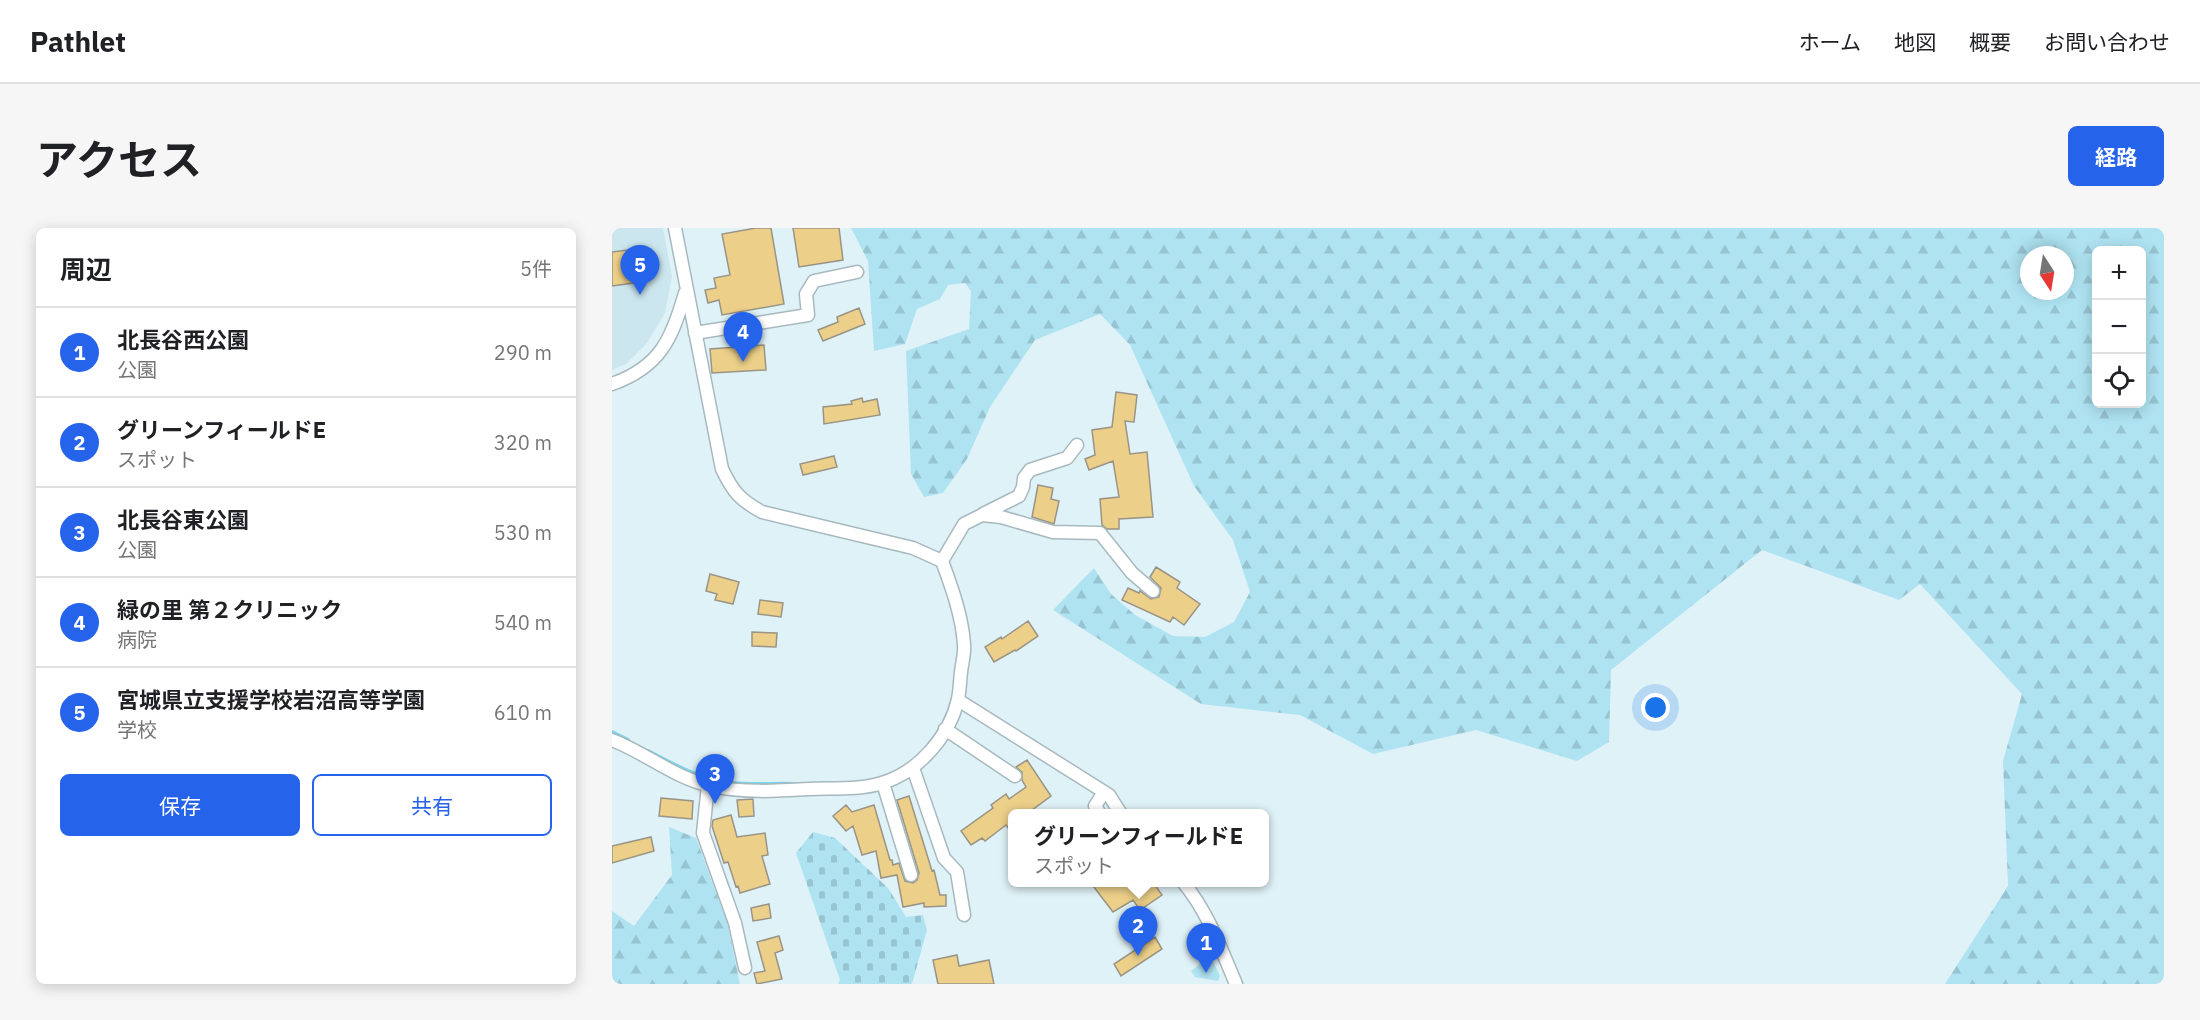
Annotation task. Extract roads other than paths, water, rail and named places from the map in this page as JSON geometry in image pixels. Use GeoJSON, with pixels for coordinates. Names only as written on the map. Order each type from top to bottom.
{"type":"FeatureCollection","features":[{"type":"Feature","properties":{"kind":"street"},"geometry":{"type":"LineString","coordinates":[[612,740],[681,776],[731,790],[769,792],[856,787],[883,783],[913,768],[930,752],[945,729],[958,700],[965,646],[957,606],[942,561],[913,548],[764,513],[745,502],[731,489],[722,469],[675,228]]}},
{"type":"Feature","properties":{"kind":"street"},"geometry":{"type":"LineString","coordinates":[[695,333],[808,315],[806,294],[814,280],[857,272]]}},
{"type":"Feature","properties":{"kind":"street"},"geometry":{"type":"LineString","coordinates":[[612,384],[629,378],[662,351],[676,325],[685,293],[683,274]]}},
{"type":"Feature","properties":{"kind":"street"},"geometry":{"type":"LineString","coordinates":[[942,561],[964,524],[1019,496],[1024,478],[1030,470],[1067,458],[1077,445]]}},
{"type":"Feature","properties":{"kind":"street"},"geometry":{"type":"LineString","coordinates":[[982,515],[1001,517],[1053,532],[1100,533],[1132,573],[1153,591]]}},
{"type":"Feature","properties":{"kind":"street"},"geometry":{"type":"LineString","coordinates":[[958,700],[1110,795],[1118,809]]}},
{"type":"Feature","properties":{"kind":"street"},"geometry":{"type":"LineString","coordinates":[[945,729],[1015,777]]}},
{"type":"Feature","properties":{"kind":"street"},"geometry":{"type":"LineString","coordinates":[[913,768],[944,858],[957,872],[964,915]]}},
{"type":"Feature","properties":{"kind":"street"},"geometry":{"type":"LineString","coordinates":[[883,783],[910,875]]}},
{"type":"Feature","properties":{"kind":"street"},"geometry":{"type":"LineString","coordinates":[[708,785],[703,833],[735,923],[746,968]]}},
{"type":"Feature","properties":{"kind":"street"},"geometry":{"type":"LineString","coordinates":[[1095,809],[1104,792]]}},
{"type":"Feature","properties":{"kind":"street"},"geometry":{"type":"LineString","coordinates":[[1187,887],[1195,897],[1219,942],[1236,984]]}},
{"type":"Feature","properties":{"kind":"waterway"},"geometry":{"type":"LineString","coordinates":[[612,732],[628,740]]}},
{"type":"Feature","properties":{"kind":"waterway"},"geometry":{"type":"LineString","coordinates":[[648,751],[699,776],[717,781],[739,784],[795,784]]}},
{"type":"Feature","properties":{"kind":"place","name":"宮城県立支援学校岩沼高等学園"},"geometry":{"type":"Point","coordinates":[640,295]}},
{"type":"Feature","properties":{"kind":"place","name":"緑の里 第２クリニック"},"geometry":{"type":"Point","coordinates":[743,362]}},
{"type":"Feature","properties":{"kind":"place","name":"北長谷東公園"},"geometry":{"type":"Point","coordinates":[715,804]}},
{"type":"Feature","properties":{"kind":"place","name":"グリーンフィールドE"},"geometry":{"type":"Point","coordinates":[1138,956]}},
{"type":"Feature","properties":{"kind":"place","name":"北長谷西公園"},"geometry":{"type":"Point","coordinates":[1206,973]}}]}
